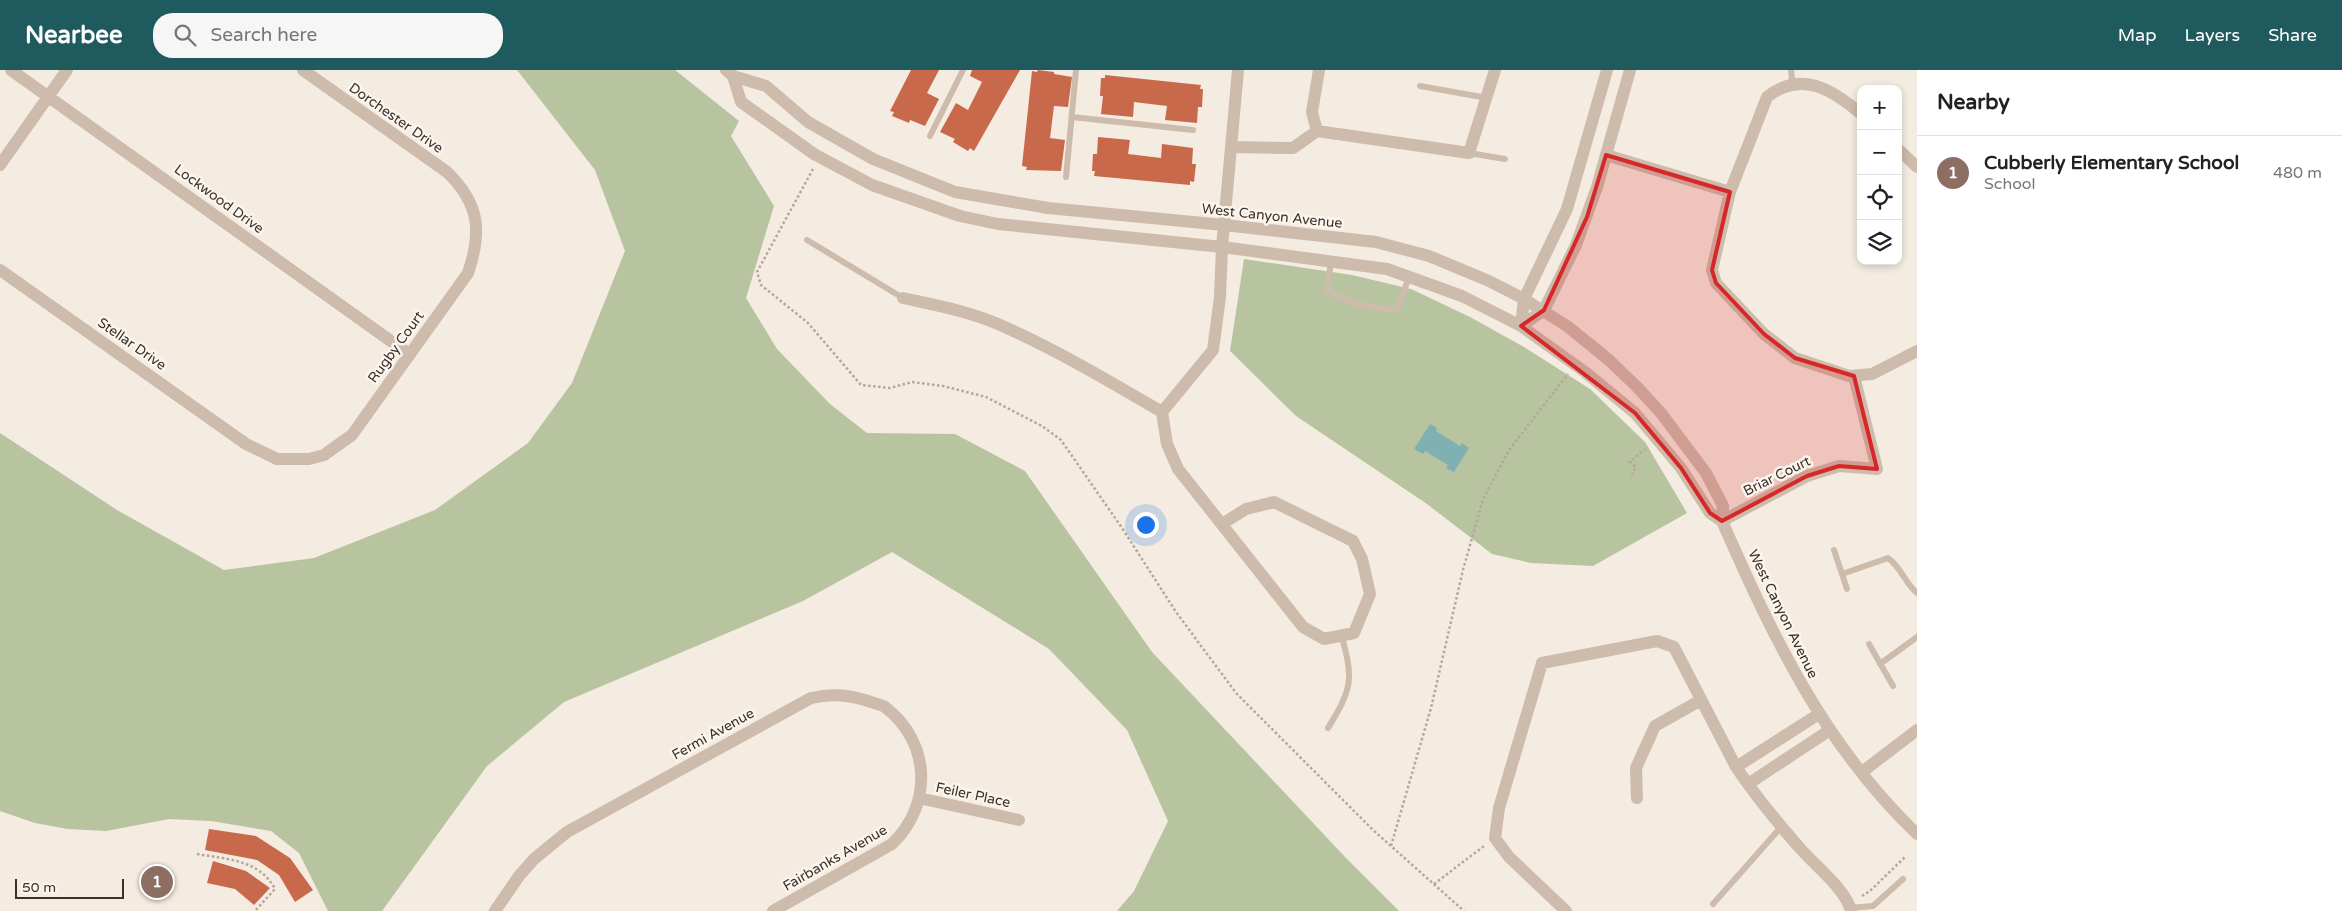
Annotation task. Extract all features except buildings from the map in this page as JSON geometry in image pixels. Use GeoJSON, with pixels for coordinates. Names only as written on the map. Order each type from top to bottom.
{"type":"FeatureCollection","features":[{"type":"Feature","properties":{"kind":"street","name":"Lockwood Drive"},"geometry":{"type":"LineString","coordinates":[[11,70],[409,354]]}},
{"type":"Feature","properties":{"kind":"street"},"geometry":{"type":"LineString","coordinates":[[0,165],[67,70]]}},
{"type":"Feature","properties":{"kind":"street","name":"Dorchester Drive"},"geometry":{"type":"LineString","coordinates":[[303,70],[447,172]]}},
{"type":"Feature","properties":{"kind":"street"},"geometry":{"type":"LineString","coordinates":[[1222,524],[1246,509],[1274,502],[1353,541],[1362,559],[1370,594],[1354,632],[1324,639],[1303,627],[1178,469],[1167,444],[1162,412],[1214,350],[1238,70]]}},
{"type":"Feature","properties":{"kind":"street"},"geometry":{"type":"LineString","coordinates":[[1317,132],[1312,112],[1319,70]]}},
{"type":"Feature","properties":{"kind":"street"},"geometry":{"type":"LineString","coordinates":[[1231,147],[1293,148],[1317,132],[1469,153],[1495,70]]}},
{"type":"Feature","properties":{"kind":"street"},"geometry":{"type":"LineString","coordinates":[[1522,326],[1524,299],[1567,209],[1608,70]]}},
{"type":"Feature","properties":{"kind":"street"},"geometry":{"type":"LineString","coordinates":[[1522,326],[1544,310],[1587,217],[1630,70]]}},
{"type":"Feature","properties":{"kind":"street","name":"West Canyon Avenue"},"geometry":{"type":"LineString","coordinates":[[729,73],[741,102],[821,158],[872,185],[960,216],[998,224],[1222,247],[1387,269],[1462,296],[1522,326],[1576,365],[1635,413],[1681,468],[1710,512],[1722,521]]}},
{"type":"Feature","properties":{"kind":"street","name":"West Canyon Avenue"},"geometry":{"type":"LineString","coordinates":[[729,73],[766,86],[808,122],[874,159],[955,192],[1048,208],[1376,242],[1428,256],[1489,281],[1544,310],[1609,360],[1662,414],[1706,473],[1723,506],[1722,521],[1770,627],[1819,714],[1882,798],[1917,834]]}},
{"type":"Feature","properties":{"kind":"street"},"geometry":{"type":"LineString","coordinates":[[1857,111],[1818,80],[1792,75],[1776,86],[1767,97],[1730,192],[1712,270],[1716,283],[1764,334],[1795,358],[1854,376],[1872,374],[1917,351]]}},
{"type":"Feature","properties":{"kind":"street"},"geometry":{"type":"LineString","coordinates":[[1902,152],[1917,168]]}},
{"type":"Feature","properties":{"kind":"street"},"geometry":{"type":"LineString","coordinates":[[1606,155],[1730,192]]}},
{"type":"Feature","properties":{"kind":"street","name":"Rugby Court"},"geometry":{"type":"LineString","coordinates":[[246,444],[277,459],[309,459],[324,455],[352,435],[468,273],[476,252],[478,225],[471,204],[459,184],[447,172]]}},
{"type":"Feature","properties":{"kind":"street","name":"Stellar Drive"},"geometry":{"type":"LineString","coordinates":[[0,270],[246,444]]}},
{"type":"Feature","properties":{"kind":"street"},"geometry":{"type":"LineString","coordinates":[[903,298],[948,308],[997,324],[1093,372],[1162,412]]}},
{"type":"Feature","properties":{"kind":"street","name":"Briar Court"},"geometry":{"type":"LineString","coordinates":[[1722,521],[1807,476],[1839,466],[1877,469],[1854,376]]}},
{"type":"Feature","properties":{"kind":"street"},"geometry":{"type":"LineString","coordinates":[[1566,911],[1509,857],[1495,838],[1499,808],[1542,663],[1657,642],[1674,647],[1736,767],[1748,784],[1781,826],[1853,906]]}},
{"type":"Feature","properties":{"kind":"street","name":"Fermi Avenue"},"geometry":{"type":"LineString","coordinates":[[495,911],[519,876],[534,859],[567,832],[812,698],[829,694],[851,696],[884,706],[907,730],[920,756],[922,772],[920,798]]}},
{"type":"Feature","properties":{"kind":"street"},"geometry":{"type":"LineString","coordinates":[[1637,798],[1636,768],[1655,726],[1701,700]]}},
{"type":"Feature","properties":{"kind":"street"},"geometry":{"type":"LineString","coordinates":[[1736,767],[1819,714]]}},
{"type":"Feature","properties":{"kind":"street"},"geometry":{"type":"LineString","coordinates":[[1748,784],[1830,730]]}},
{"type":"Feature","properties":{"kind":"street"},"geometry":{"type":"LineString","coordinates":[[1862,772],[1917,730]]}},
{"type":"Feature","properties":{"kind":"street","name":"Feiler Place"},"geometry":{"type":"LineString","coordinates":[[920,798],[1019,820]]}},
{"type":"Feature","properties":{"kind":"street","name":"Fairbanks Avenue"},"geometry":{"type":"LineString","coordinates":[[773,911],[892,844],[904,833],[920,798]]}},
{"type":"Feature","properties":{"kind":"lane"},"geometry":{"type":"LineString","coordinates":[[930,136],[963,70]]}},
{"type":"Feature","properties":{"kind":"lane"},"geometry":{"type":"LineString","coordinates":[[1066,177],[1076,70]]}},
{"type":"Feature","properties":{"kind":"lane"},"geometry":{"type":"LineString","coordinates":[[1420,86],[1487,98]]}},
{"type":"Feature","properties":{"kind":"lane"},"geometry":{"type":"LineString","coordinates":[[1072,117],[1193,130]]}},
{"type":"Feature","properties":{"kind":"lane"},"geometry":{"type":"LineString","coordinates":[[1469,153],[1505,159]]}},
{"type":"Feature","properties":{"kind":"lane"},"geometry":{"type":"LineString","coordinates":[[807,240],[903,298]]}},
{"type":"Feature","properties":{"kind":"lane"},"geometry":{"type":"LineString","coordinates":[[1331,262],[1327,290],[1336,296],[1376,308],[1397,310],[1409,277]]}},
{"type":"Feature","properties":{"kind":"lane"},"geometry":{"type":"LineString","coordinates":[[1834,550],[1848,590]]}},
{"type":"Feature","properties":{"kind":"lane"},"geometry":{"type":"LineString","coordinates":[[1842,574],[1888,558],[1898,565],[1912,589],[1917,593]]}},
{"type":"Feature","properties":{"kind":"lane"},"geometry":{"type":"LineString","coordinates":[[1328,728],[1344,702],[1350,674],[1341,635]]}},
{"type":"Feature","properties":{"kind":"lane"},"geometry":{"type":"LineString","coordinates":[[1880,664],[1917,637]]}},
{"type":"Feature","properties":{"kind":"lane"},"geometry":{"type":"LineString","coordinates":[[1869,644],[1893,686]]}},
{"type":"Feature","properties":{"kind":"lane"},"geometry":{"type":"LineString","coordinates":[[1713,904],[1781,826]]}},
{"type":"Feature","properties":{"kind":"lane"},"geometry":{"type":"LineString","coordinates":[[1853,906],[1873,906],[1903,879]]}},
{"type":"Feature","properties":{"kind":"path"},"geometry":{"type":"LineString","coordinates":[[821,158],[757,272],[760,286],[808,322],[861,385],[890,388],[912,382],[943,386],[986,397],[1042,426],[1061,440],[1122,528],[1176,612],[1236,693],[1391,846],[1464,911]]}},
{"type":"Feature","properties":{"kind":"path"},"geometry":{"type":"LineString","coordinates":[[1391,846],[1431,708],[1463,570],[1483,499],[1509,450],[1576,365]]}},
{"type":"Feature","properties":{"kind":"path"},"geometry":{"type":"LineString","coordinates":[[1632,475],[1636,467],[1630,462],[1645,449]]}},
{"type":"Feature","properties":{"kind":"path"},"geometry":{"type":"LineString","coordinates":[[1434,884],[1495,838]]}},
{"type":"Feature","properties":{"kind":"path"},"geometry":{"type":"LineString","coordinates":[[197,854],[249,863],[269,878],[276,890],[255,911]]}},
{"type":"Feature","properties":{"kind":"path"},"geometry":{"type":"LineString","coordinates":[[1853,906],[1905,856]]}},
{"type":"Feature","properties":{"kind":"highlighted area"},"geometry":{"type":"Polygon","coordinates":[[[1606,155],[1730,192],[1712,270],[1716,283],[1764,334],[1795,358],[1854,376],[1877,469],[1839,466],[1807,476],[1722,521],[1710,513],[1681,468],[1635,413],[1521,326],[1544,310],[1587,217],[1606,155]]]}},
{"type":"Feature","properties":{"kind":"green space"},"geometry":{"type":"Polygon","coordinates":[[[517,70],[675,70],[739,121],[731,136],[774,206],[746,298],[777,349],[830,404],[867,433],[955,434],[1025,471],[1152,652],[1346,858],[1399,911],[1117,911],[1134,891],[1168,821],[1127,730],[1049,649],[892,552],[803,601],[564,702],[487,766],[382,911],[328,911],[299,853],[271,831],[211,821],[169,819],[106,831],[68,829],[35,823],[0,811],[0,433],[117,510],[224,570],[314,558],[435,510],[528,443],[572,383],[625,251],[595,170],[517,70]]]}},
{"type":"Feature","properties":{"kind":"green space"},"geometry":{"type":"Polygon","coordinates":[[[1244,259],[1352,275],[1411,289],[1470,317],[1524,347],[1590,389],[1645,442],[1687,513],[1593,566],[1531,563],[1492,554],[1427,504],[1296,416],[1230,351],[1244,259]]]}},
{"type":"Feature","properties":{"kind":"water"},"geometry":{"type":"Polygon","coordinates":[[[1430,424],[1437,428],[1436,431],[1460,446],[1462,443],[1469,448],[1454,472],[1446,468],[1448,465],[1425,451],[1423,454],[1414,449],[1430,424]]]}},
{"type":"Feature","properties":{"kind":"place","name":"Cubberly Elementary School"},"geometry":{"type":"Point","coordinates":[157,882]}}]}
